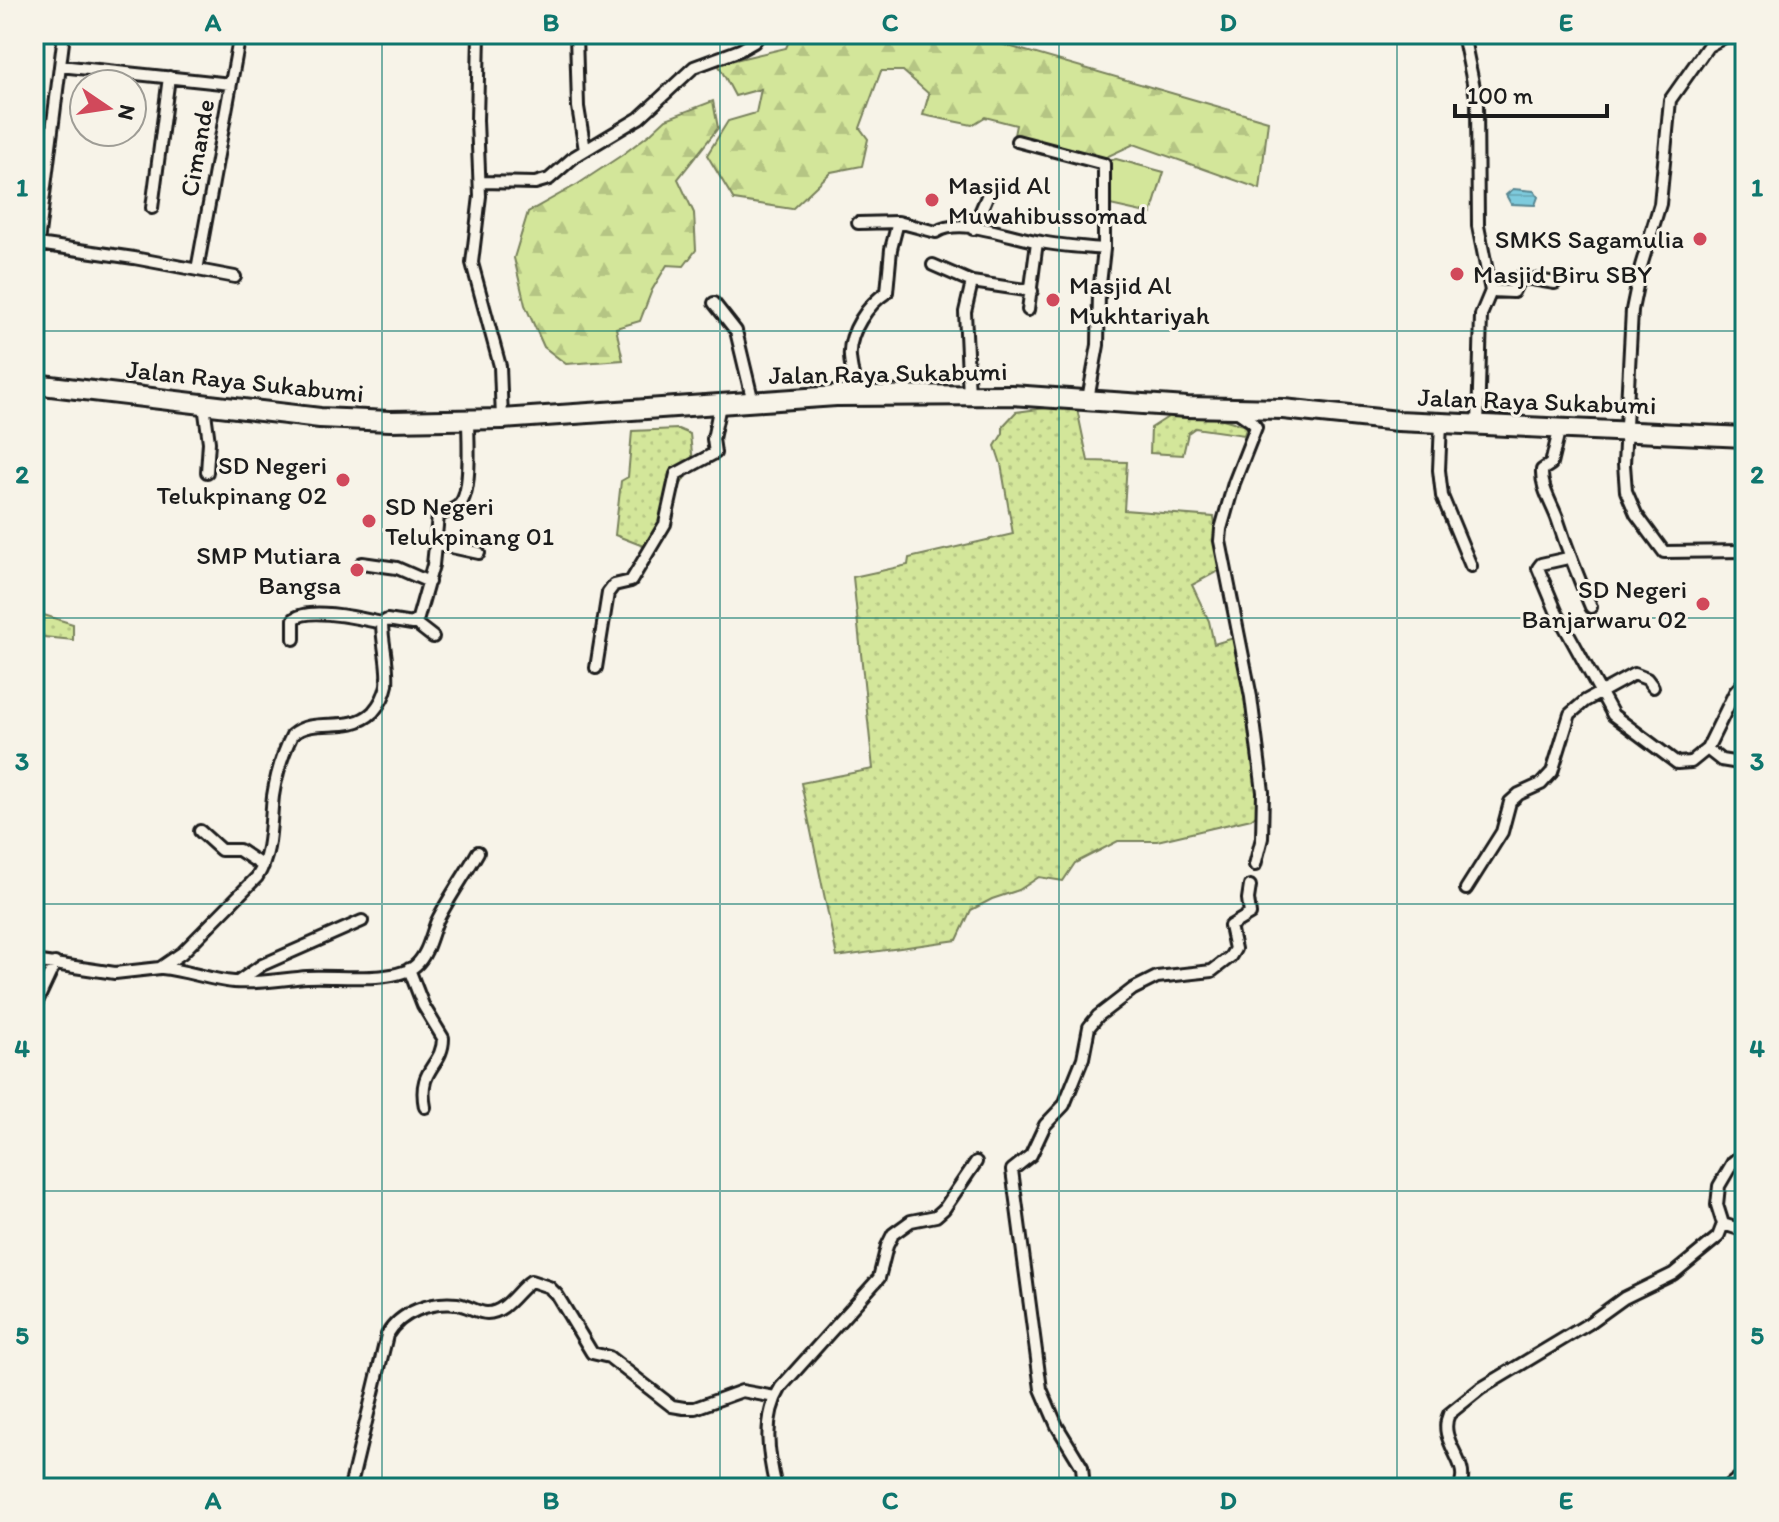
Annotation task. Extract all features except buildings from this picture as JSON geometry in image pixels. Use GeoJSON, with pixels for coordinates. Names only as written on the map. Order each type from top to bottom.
{"type":"FeatureCollection","features":[{"type":"Feature","properties":{"kind":"highway","name":"Jalan Raya Sukabumi"},"geometry":{"type":"LineString","coordinates":[[34,384],[320,418],[502,419],[857,396],[1051,396],[1234,409],[1283,409],[1478,426],[1745,437]]}},
{"type":"Feature","properties":{"kind":"street"},"geometry":{"type":"LineString","coordinates":[[34,275],[64,34]]}},
{"type":"Feature","properties":{"kind":"street","name":"Cimande"},"geometry":{"type":"LineString","coordinates":[[197,270],[240,34]]}},
{"type":"Feature","properties":{"kind":"street"},"geometry":{"type":"LineString","coordinates":[[479,34],[477,120],[480,182],[472,263],[500,366],[502,419]]}},
{"type":"Feature","properties":{"kind":"street"},"geometry":{"type":"LineString","coordinates":[[576,34],[578,107],[585,150]]}},
{"type":"Feature","properties":{"kind":"street"},"geometry":{"type":"LineString","coordinates":[[480,182],[544,181],[585,150],[639,118],[694,67],[740,50],[754,42],[760,34]]}},
{"type":"Feature","properties":{"kind":"street"},"geometry":{"type":"LineString","coordinates":[[1730,34],[1708,46],[1683,79],[1668,107],[1660,204],[1634,295],[1625,430],[1626,491],[1636,514],[1661,550],[1670,554],[1745,551]]}},
{"type":"Feature","properties":{"kind":"street"},"geometry":{"type":"LineString","coordinates":[[1465,44],[1477,102],[1478,226],[1491,291],[1481,315],[1478,426]]}},
{"type":"Feature","properties":{"kind":"street"},"geometry":{"type":"LineString","coordinates":[[60,66],[231,84]]}},
{"type":"Feature","properties":{"kind":"street"},"geometry":{"type":"LineString","coordinates":[[152,208],[169,77]]}},
{"type":"Feature","properties":{"kind":"street"},"geometry":{"type":"LineString","coordinates":[[1017,141],[1103,162],[1104,249],[1098,345],[1088,399]]}},
{"type":"Feature","properties":{"kind":"street"},"geometry":{"type":"LineString","coordinates":[[973,229],[989,192]]}},
{"type":"Feature","properties":{"kind":"street"},"geometry":{"type":"LineString","coordinates":[[858,223],[898,222],[936,232],[951,226],[1037,242],[1104,249]]}},
{"type":"Feature","properties":{"kind":"street"},"geometry":{"type":"LineString","coordinates":[[857,396],[850,357],[852,342],[870,305],[887,292],[891,249],[898,222]]}},
{"type":"Feature","properties":{"kind":"street"},"geometry":{"type":"LineString","coordinates":[[1028,310],[1037,242]]}},
{"type":"Feature","properties":{"kind":"street"},"geometry":{"type":"LineString","coordinates":[[38,244],[235,277]]}},
{"type":"Feature","properties":{"kind":"street"},"geometry":{"type":"LineString","coordinates":[[933,265],[972,282],[1032,291]]}},
{"type":"Feature","properties":{"kind":"street"},"geometry":{"type":"LineString","coordinates":[[1491,291],[1513,292],[1520,277],[1555,283]]}},
{"type":"Feature","properties":{"kind":"street"},"geometry":{"type":"LineString","coordinates":[[969,396],[965,312],[972,282]]}},
{"type":"Feature","properties":{"kind":"street"},"geometry":{"type":"LineString","coordinates":[[714,303],[736,331],[753,402]]}},
{"type":"Feature","properties":{"kind":"street"},"geometry":{"type":"LineString","coordinates":[[204,405],[209,442],[207,472]]}},
{"type":"Feature","properties":{"kind":"street"},"geometry":{"type":"LineString","coordinates":[[596,668],[608,593],[614,585],[631,581],[642,564],[668,517],[676,474],[715,453],[713,439],[720,405]]}},
{"type":"Feature","properties":{"kind":"street"},"geometry":{"type":"LineString","coordinates":[[1234,409],[1256,427],[1234,483],[1220,536],[1251,697],[1263,792],[1262,838],[1255,865]]}},
{"type":"Feature","properties":{"kind":"street"},"geometry":{"type":"LineString","coordinates":[[415,623],[434,560],[433,543],[438,514],[457,506],[464,497],[468,420]]}},
{"type":"Feature","properties":{"kind":"street"},"geometry":{"type":"LineString","coordinates":[[1441,423],[1439,470],[1442,496],[1471,566]]}},
{"type":"Feature","properties":{"kind":"street"},"geometry":{"type":"LineString","coordinates":[[1560,427],[1551,464],[1542,469],[1542,482],[1568,558],[1591,607]]}},
{"type":"Feature","properties":{"kind":"street"},"geometry":{"type":"LineString","coordinates":[[433,543],[479,553]]}},
{"type":"Feature","properties":{"kind":"street"},"geometry":{"type":"LineString","coordinates":[[1568,558],[1541,564],[1538,570],[1556,611],[1613,715],[1672,761],[1681,764],[1691,762],[1707,749],[1731,698],[1745,681]]}},
{"type":"Feature","properties":{"kind":"street"},"geometry":{"type":"LineString","coordinates":[[362,563],[397,568],[429,582]]}},
{"type":"Feature","properties":{"kind":"street"},"geometry":{"type":"LineString","coordinates":[[294,639],[294,619],[305,614],[346,616],[382,623],[387,620],[415,623],[433,637]]}},
{"type":"Feature","properties":{"kind":"street"},"geometry":{"type":"LineString","coordinates":[[160,968],[175,959],[257,877],[263,866],[271,828],[276,783],[292,735],[313,727],[357,723],[372,712],[382,699],[387,669],[382,623]]}},
{"type":"Feature","properties":{"kind":"street"},"geometry":{"type":"LineString","coordinates":[[1466,889],[1502,832],[1510,802],[1547,779],[1556,765],[1570,714],[1585,701],[1634,674],[1647,679],[1653,687]]}},
{"type":"Feature","properties":{"kind":"street"},"geometry":{"type":"LineString","coordinates":[[1707,749],[1721,760],[1745,764]]}},
{"type":"Feature","properties":{"kind":"street"},"geometry":{"type":"LineString","coordinates":[[200,831],[221,850],[239,850],[263,866]]}},
{"type":"Feature","properties":{"kind":"street"},"geometry":{"type":"LineString","coordinates":[[34,961],[115,973],[160,968],[237,982],[369,976],[409,969],[426,951],[445,905],[478,852]]}},
{"type":"Feature","properties":{"kind":"street"},"geometry":{"type":"LineString","coordinates":[[1080,1488],[1082,1467],[1057,1426],[1041,1389],[1012,1170],[1031,1155],[1045,1125],[1064,1105],[1080,1067],[1093,1022],[1119,999],[1149,981],[1164,975],[1205,973],[1225,962],[1235,949],[1230,926],[1250,914],[1250,886]]}},
{"type":"Feature","properties":{"kind":"street"},"geometry":{"type":"LineString","coordinates":[[237,982],[262,965],[362,921]]}},
{"type":"Feature","properties":{"kind":"street"},"geometry":{"type":"LineString","coordinates":[[34,1008],[55,963]]}},
{"type":"Feature","properties":{"kind":"street"},"geometry":{"type":"LineString","coordinates":[[409,969],[444,1045],[421,1089],[425,1107]]}},
{"type":"Feature","properties":{"kind":"street"},"geometry":{"type":"LineString","coordinates":[[1459,1488],[1462,1472],[1447,1441],[1446,1432],[1446,1420],[1453,1409],[1624,1298],[1673,1274],[1718,1237],[1723,1224],[1717,1205],[1719,1186],[1733,1162],[1745,1152]]}},
{"type":"Feature","properties":{"kind":"street"},"geometry":{"type":"LineString","coordinates":[[776,1488],[767,1437],[775,1397],[781,1387],[879,1278],[893,1234],[911,1221],[936,1216],[976,1162]]}},
{"type":"Feature","properties":{"kind":"street"},"geometry":{"type":"LineString","coordinates":[[1723,1224],[1745,1231]]}},
{"type":"Feature","properties":{"kind":"street"},"geometry":{"type":"LineString","coordinates":[[350,1488],[391,1328],[401,1318],[439,1304],[458,1304],[491,1313],[502,1308],[531,1281],[549,1287],[557,1295],[592,1353],[609,1357],[672,1406],[695,1408],[742,1391],[775,1397]]}},
{"type":"Feature","properties":{"kind":"street"},"geometry":{"type":"LineString","coordinates":[[1726,1488],[1745,1473]]}},
{"type":"Feature","properties":{"kind":"green space"},"geometry":{"type":"Polygon","coordinates":[[[792,34],[967,34],[1268,121],[1260,189],[1134,144],[1087,166],[1012,145],[1016,125],[985,117],[972,125],[923,115],[929,94],[903,71],[881,71],[860,128],[868,139],[862,166],[831,172],[792,209],[734,200],[707,155],[728,121],[756,113],[761,89],[735,96],[718,64],[786,48],[792,34]]]}},
{"type":"Feature","properties":{"kind":"green space"},"geometry":{"type":"Polygon","coordinates":[[[713,101],[718,128],[678,179],[694,213],[696,250],[684,266],[667,265],[652,290],[640,321],[616,328],[623,360],[566,364],[544,347],[525,305],[514,258],[528,212],[622,155],[666,119],[713,101]]]}},
{"type":"Feature","properties":{"kind":"green space"},"geometry":{"type":"Polygon","coordinates":[[[1116,159],[1164,172],[1151,214],[1110,205],[1108,161],[1116,159]]]}},
{"type":"Feature","properties":{"kind":"green space"},"geometry":{"type":"Polygon","coordinates":[[[1076,404],[1088,461],[1127,462],[1124,510],[1214,517],[1222,569],[1192,585],[1209,621],[1214,644],[1237,637],[1257,715],[1257,814],[1251,819],[1157,841],[1118,841],[1075,863],[1063,881],[1039,877],[1019,890],[971,910],[957,940],[837,957],[801,783],[873,769],[853,577],[908,565],[909,558],[1013,534],[995,446],[1003,433],[1003,426],[1016,412],[1076,404]]]}},
{"type":"Feature","properties":{"kind":"green space"},"geometry":{"type":"Polygon","coordinates":[[[1179,410],[1247,426],[1244,435],[1195,428],[1188,433],[1183,455],[1150,453],[1151,428],[1179,410]]]}},
{"type":"Feature","properties":{"kind":"green space"},"geometry":{"type":"Polygon","coordinates":[[[678,429],[690,434],[693,463],[680,486],[664,538],[651,549],[615,535],[621,481],[628,477],[632,431],[678,429]]]}},
{"type":"Feature","properties":{"kind":"green space"},"geometry":{"type":"Polygon","coordinates":[[[34,612],[73,624],[73,640],[34,636],[34,612]]]}},
{"type":"Feature","properties":{"kind":"water"},"geometry":{"type":"Polygon","coordinates":[[[1513,189],[1534,191],[1538,197],[1535,205],[1511,204],[1506,195],[1513,189]]]}},
{"type":"Feature","properties":{"kind":"place","name":"Masjid Al Muwahibussomad"},"geometry":{"type":"Point","coordinates":[932,200]}},
{"type":"Feature","properties":{"kind":"place","name":"SMKS Sagamulia"},"geometry":{"type":"Point","coordinates":[1700,239]}},
{"type":"Feature","properties":{"kind":"place","name":"Masjid Biru SBY"},"geometry":{"type":"Point","coordinates":[1457,274]}},
{"type":"Feature","properties":{"kind":"place","name":"Masjid Al Mukhtariyah"},"geometry":{"type":"Point","coordinates":[1053,300]}},
{"type":"Feature","properties":{"kind":"place","name":"SD Negeri Telukpinang 02"},"geometry":{"type":"Point","coordinates":[343,480]}},
{"type":"Feature","properties":{"kind":"place","name":"SD Negeri Telukpinang 01"},"geometry":{"type":"Point","coordinates":[369,521]}},
{"type":"Feature","properties":{"kind":"place","name":"SMP Mutiara Bangsa"},"geometry":{"type":"Point","coordinates":[357,570]}},
{"type":"Feature","properties":{"kind":"place","name":"SD Negeri Banjarwaru 02"},"geometry":{"type":"Point","coordinates":[1703,604]}}]}
